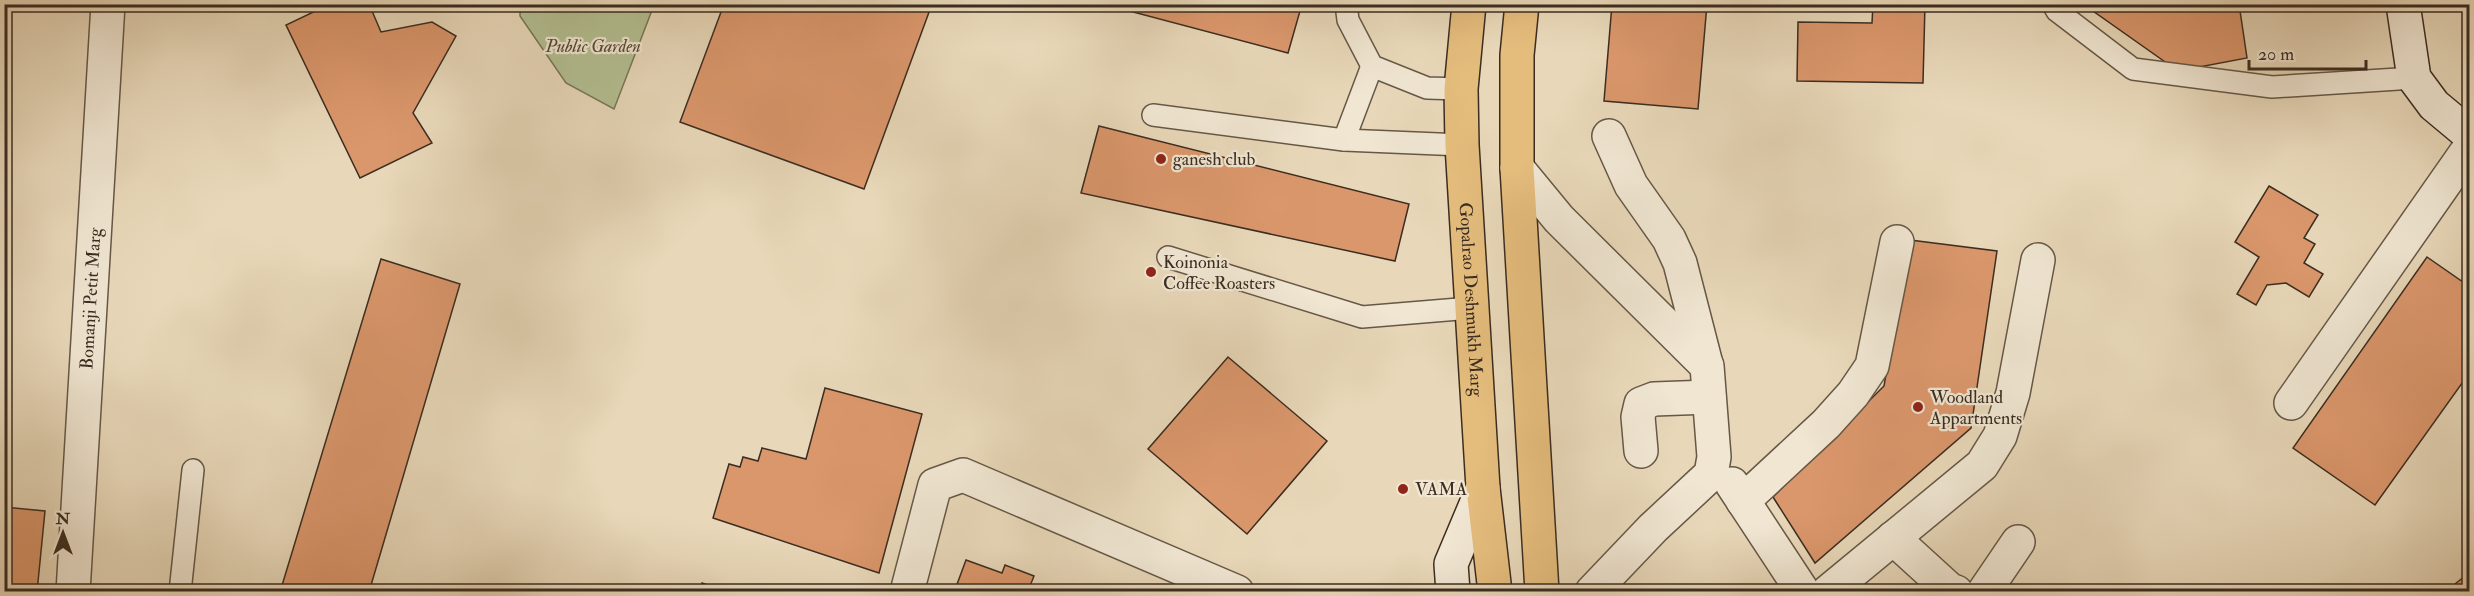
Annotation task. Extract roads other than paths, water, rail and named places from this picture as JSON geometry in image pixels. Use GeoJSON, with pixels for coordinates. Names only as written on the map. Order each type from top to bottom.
{"type":"FeatureCollection","features":[{"type":"Feature","properties":{"kind":"main road","name":"Gopalrao Deshmukh Marg"},"geometry":{"type":"LineString","coordinates":[[1469,4],[1461,89],[1462,145],[1483,488],[1495,591]]}},
{"type":"Feature","properties":{"kind":"main road"},"geometry":{"type":"LineString","coordinates":[[1522,4],[1517,55],[1517,168],[1542,591]]}},
{"type":"Feature","properties":{"kind":"street","name":"Bomanji Petit Marg"},"geometry":{"type":"LineString","coordinates":[[73,591],[108,4]]}},
{"type":"Feature","properties":{"kind":"street"},"geometry":{"type":"LineString","coordinates":[[2403,4],[2414,78],[2434,105],[2469,135]]}},
{"type":"Feature","properties":{"kind":"street"},"geometry":{"type":"LineString","coordinates":[[1592,591],[1653,528],[1711,474],[1714,458],[1708,382],[1680,263],[1669,238],[1631,185],[1609,136]]}},
{"type":"Feature","properties":{"kind":"street"},"geometry":{"type":"LineString","coordinates":[[2291,403],[2469,147]]}},
{"type":"Feature","properties":{"kind":"street"},"geometry":{"type":"LineString","coordinates":[[1517,168],[1559,219],[1708,382]]}},
{"type":"Feature","properties":{"kind":"street"},"geometry":{"type":"LineString","coordinates":[[1743,501],[1826,424],[1872,366],[1898,242]]}},
{"type":"Feature","properties":{"kind":"street"},"geometry":{"type":"LineString","coordinates":[[1828,591],[1982,465],[2000,436],[2013,393],[2038,260]]}},
{"type":"Feature","properties":{"kind":"street"},"geometry":{"type":"LineString","coordinates":[[1641,451],[1638,417],[1641,404],[1708,382]]}},
{"type":"Feature","properties":{"kind":"street"},"geometry":{"type":"LineString","coordinates":[[1714,458],[1803,591]]}},
{"type":"Feature","properties":{"kind":"street"},"geometry":{"type":"LineString","coordinates":[[908,591],[934,485],[963,475],[1237,591]]}},
{"type":"Feature","properties":{"kind":"street"},"geometry":{"type":"LineString","coordinates":[[1454,591],[1451,564],[1483,488]]}},
{"type":"Feature","properties":{"kind":"street"},"geometry":{"type":"LineString","coordinates":[[1893,538],[1950,590],[1956,591]]}},
{"type":"Feature","properties":{"kind":"street"},"geometry":{"type":"LineString","coordinates":[[1984,591],[2019,542]]}},
{"type":"Feature","properties":{"kind":"lane"},"geometry":{"type":"LineString","coordinates":[[1346,4],[1348,20],[1372,66],[1427,88],[1461,89]]}},
{"type":"Feature","properties":{"kind":"lane"},"geometry":{"type":"LineString","coordinates":[[2054,4],[2057,10],[2133,69],[2272,87],[2414,78]]}},
{"type":"Feature","properties":{"kind":"lane"},"geometry":{"type":"LineString","coordinates":[[1344,140],[1372,66]]}},
{"type":"Feature","properties":{"kind":"lane"},"geometry":{"type":"LineString","coordinates":[[1153,115],[1344,140],[1462,145]]}},
{"type":"Feature","properties":{"kind":"lane"},"geometry":{"type":"LineString","coordinates":[[1168,257],[1362,317],[1471,308]]}},
{"type":"Feature","properties":{"kind":"lane"},"geometry":{"type":"LineString","coordinates":[[180,591],[194,470]]}},
{"type":"Feature","properties":{"kind":"place","name":"ganesh club"},"geometry":{"type":"Point","coordinates":[1161,159]}},
{"type":"Feature","properties":{"kind":"place","name":"Koinonia Coffee Roasters"},"geometry":{"type":"Point","coordinates":[1151,272]}},
{"type":"Feature","properties":{"kind":"place","name":"Woodland Appartments"},"geometry":{"type":"Point","coordinates":[1918,407]}},
{"type":"Feature","properties":{"kind":"place","name":"VAMA"},"geometry":{"type":"Point","coordinates":[1403,489]}},
{"type":"Feature","properties":{"kind":"park label","name":"Public Garden"},"geometry":{"type":"Point","coordinates":[593,46]}}]}
